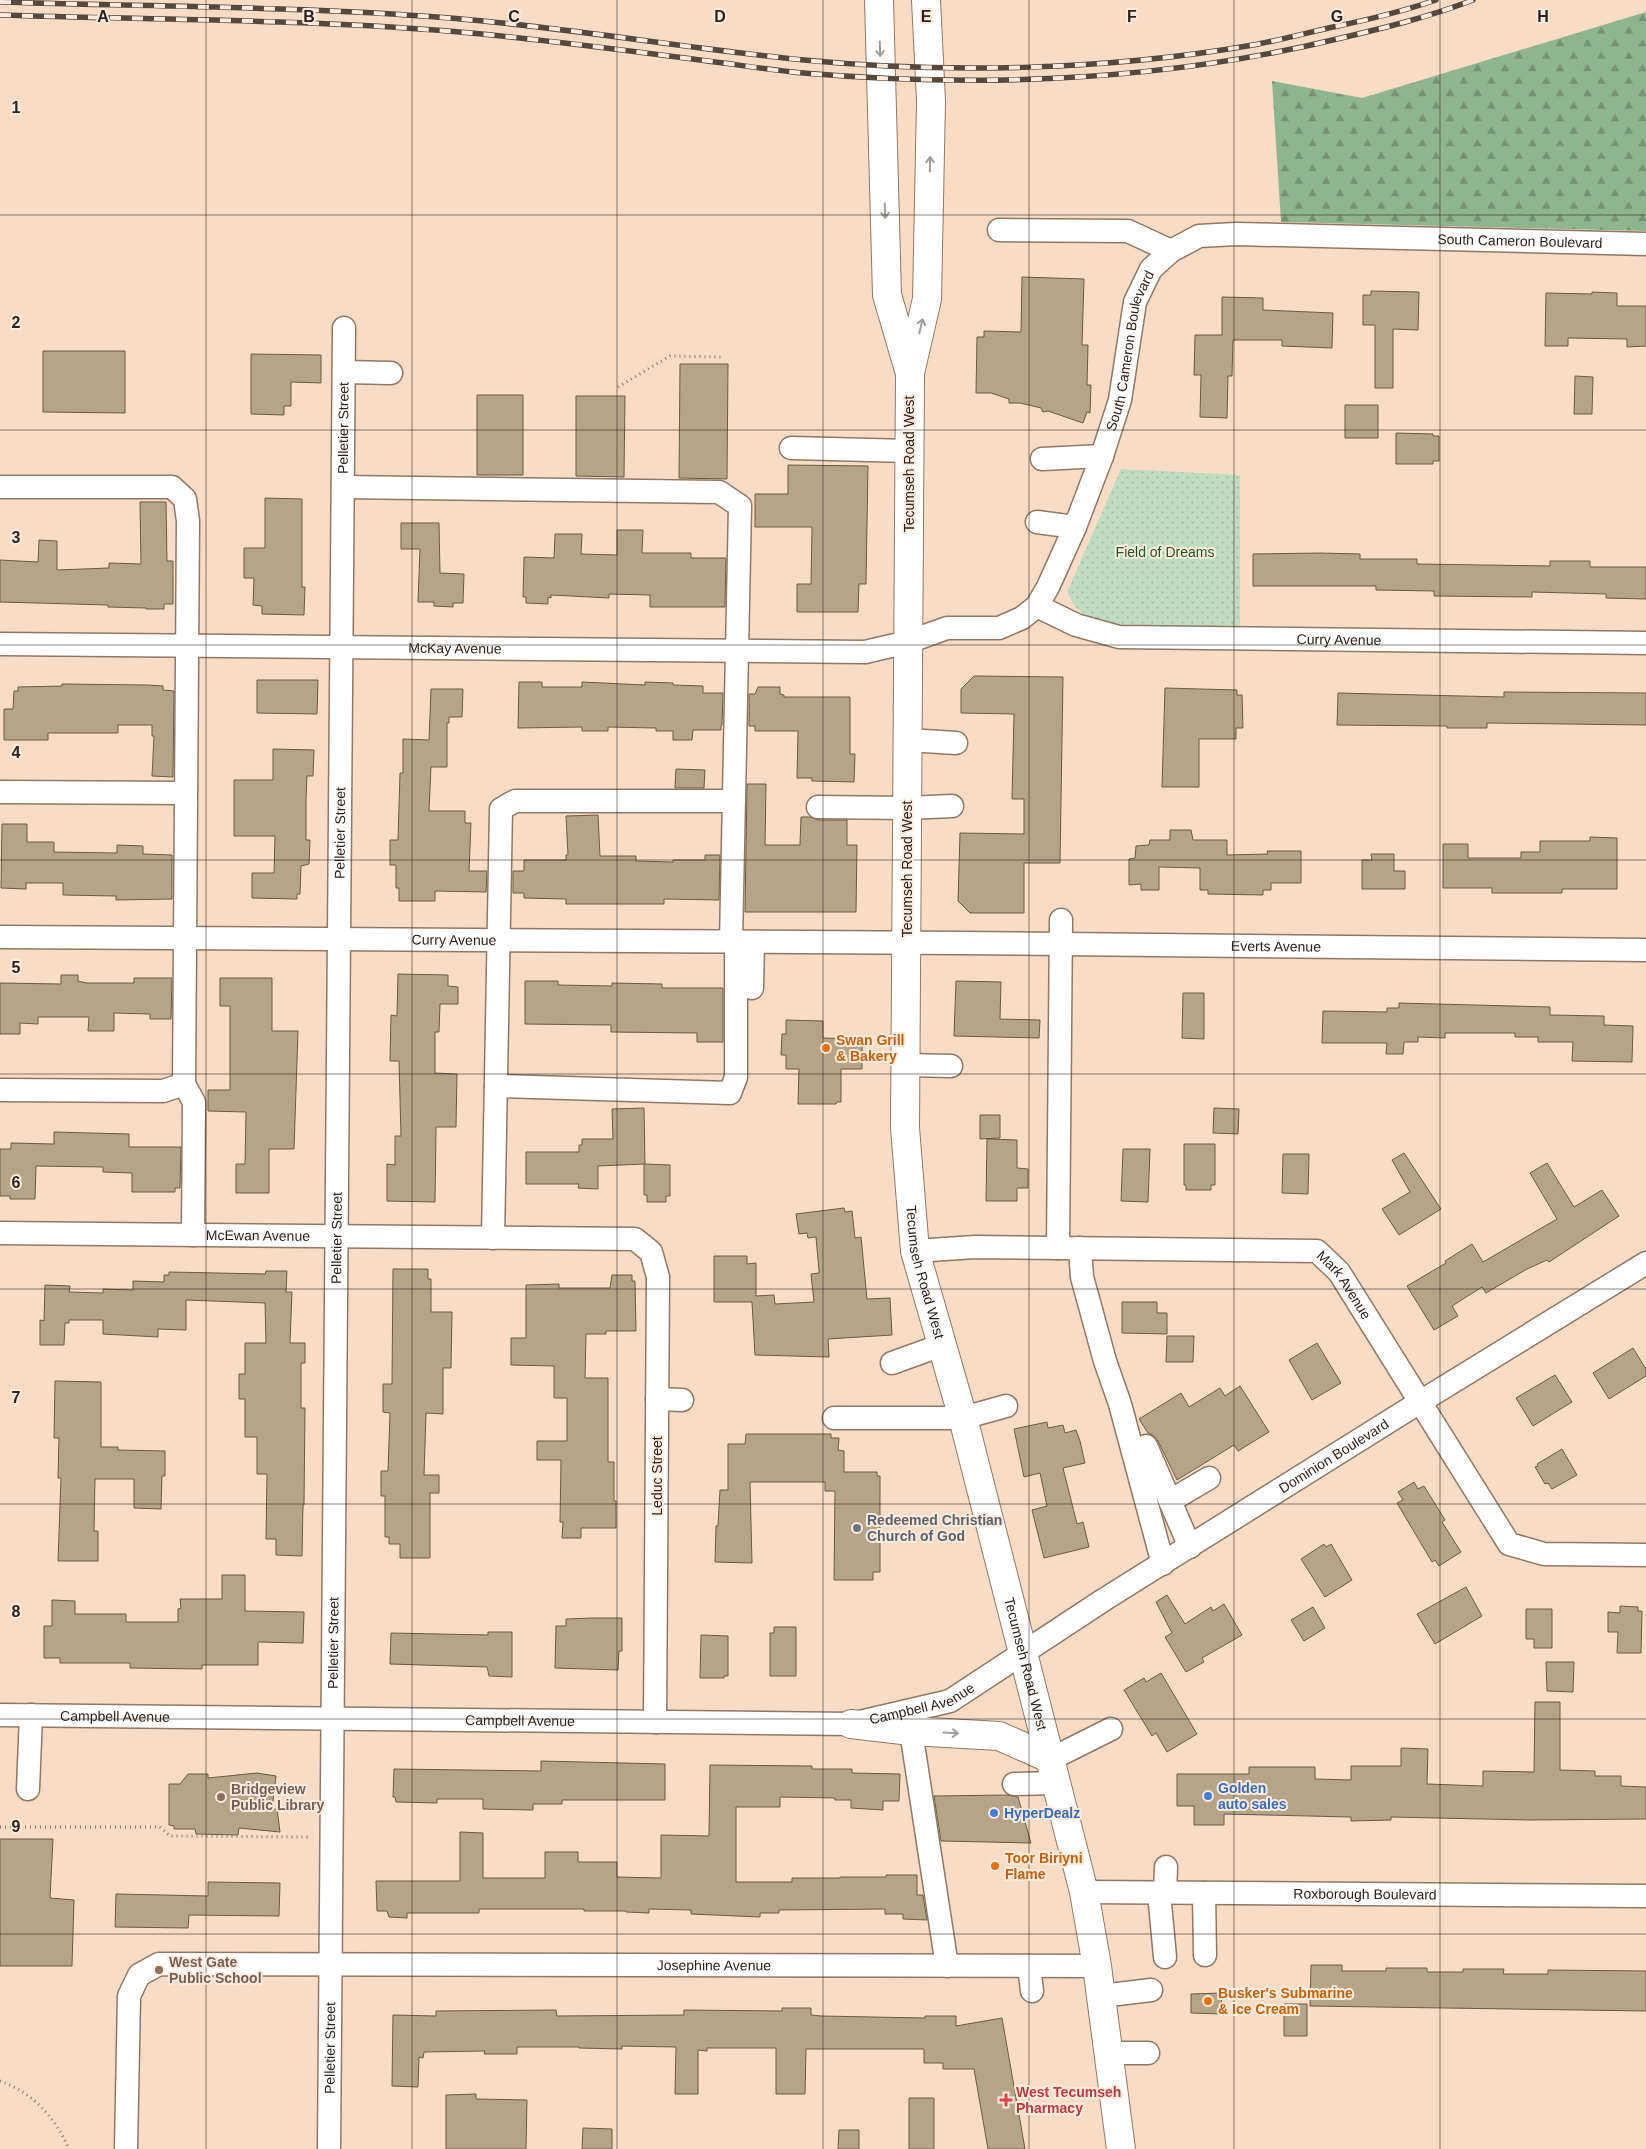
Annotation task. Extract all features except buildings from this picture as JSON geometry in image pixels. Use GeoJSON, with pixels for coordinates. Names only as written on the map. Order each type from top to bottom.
{"type":"FeatureCollection","features":[{"type":"Feature","properties":{"kind":"main road","name":"Tecumseh Road West"},"geometry":{"type":"LineString","coordinates":[[878,0],[887,295],[910,374]]}},
{"type":"Feature","properties":{"kind":"main road","name":"Tecumseh Road West"},"geometry":{"type":"LineString","coordinates":[[926,0],[931,101],[927,299],[910,374],[909,451],[905,1128],[915,1251],[963,1418],[1084,1892],[1097,1966],[1121,2149]]}},
{"type":"Feature","properties":{"kind":"main road"},"geometry":{"type":"LineString","coordinates":[[851,1724],[912,1731],[999,1736],[1054,1771]]}},
{"type":"Feature","properties":{"kind":"street"},"geometry":{"type":"LineString","coordinates":[[999,230],[1128,232],[1171,250]]}},
{"type":"Feature","properties":{"kind":"street","name":"South Cameron Boulevard"},"geometry":{"type":"LineString","coordinates":[[908,642],[946,628],[1000,628],[1022,618],[1036,606],[1048,587],[1075,527],[1102,456],[1120,400],[1134,302],[1152,269],[1171,250],[1199,236],[1236,234],[1646,244]]}},
{"type":"Feature","properties":{"kind":"street","name":"Pelletier Street"},"geometry":{"type":"LineString","coordinates":[[329,2149],[344,372],[338,338]]}},
{"type":"Feature","properties":{"kind":"street"},"geometry":{"type":"LineString","coordinates":[[344,372],[391,373]]}},
{"type":"Feature","properties":{"kind":"street"},"geometry":{"type":"LineString","coordinates":[[790,448],[909,451]]}},
{"type":"Feature","properties":{"kind":"street"},"geometry":{"type":"LineString","coordinates":[[1042,459],[1102,456]]}},
{"type":"Feature","properties":{"kind":"street"},"geometry":{"type":"LineString","coordinates":[[0,487],[172,488],[185,499],[188,520],[184,1084],[194,1102],[193,1235]]}},
{"type":"Feature","properties":{"kind":"street"},"geometry":{"type":"LineString","coordinates":[[343,487],[719,492],[740,506],[734,801],[740,942],[736,1077],[730,1093],[496,1086]]}},
{"type":"Feature","properties":{"kind":"street"},"geometry":{"type":"LineString","coordinates":[[1037,522],[1075,527]]}},
{"type":"Feature","properties":{"kind":"street","name":"Curry Avenue"},"geometry":{"type":"LineString","coordinates":[[1036,606],[1076,625],[1119,637],[1646,643]]}},
{"type":"Feature","properties":{"kind":"street","name":"McKay Avenue"},"geometry":{"type":"LineString","coordinates":[[0,644],[866,652],[908,642]]}},
{"type":"Feature","properties":{"kind":"street"},"geometry":{"type":"LineString","coordinates":[[908,740],[956,743]]}},
{"type":"Feature","properties":{"kind":"street"},"geometry":{"type":"LineString","coordinates":[[0,792],[185,794]]}},
{"type":"Feature","properties":{"kind":"street"},"geometry":{"type":"LineString","coordinates":[[493,1238],[501,809],[515,801],[734,801]]}},
{"type":"Feature","properties":{"kind":"street"},"geometry":{"type":"LineString","coordinates":[[818,807],[907,808],[952,806]]}},
{"type":"Feature","properties":{"kind":"street"},"geometry":{"type":"LineString","coordinates":[[1060,920],[1069,1248],[1082,1277],[1105,1361],[1120,1404],[1162,1564]]}},
{"type":"Feature","properties":{"kind":"street","name":"Curry Avenue"},"geometry":{"type":"LineString","coordinates":[[0,937],[906,943]]}},
{"type":"Feature","properties":{"kind":"street"},"geometry":{"type":"LineString","coordinates":[[740,942],[752,988]]}},
{"type":"Feature","properties":{"kind":"street","name":"Everts Avenue"},"geometry":{"type":"LineString","coordinates":[[906,943],[1646,950]]}},
{"type":"Feature","properties":{"kind":"street"},"geometry":{"type":"LineString","coordinates":[[906,1065],[951,1066]]}},
{"type":"Feature","properties":{"kind":"street"},"geometry":{"type":"LineString","coordinates":[[0,1090],[164,1092],[184,1084]]}},
{"type":"Feature","properties":{"kind":"street","name":"McEwan Avenue"},"geometry":{"type":"LineString","coordinates":[[0,1233],[635,1239]]}},
{"type":"Feature","properties":{"kind":"street","name":"Leduc Street"},"geometry":{"type":"LineString","coordinates":[[635,1239],[652,1252],[658,1277],[666,1338],[657,1399],[665,1462],[655,1722]]}},
{"type":"Feature","properties":{"kind":"street","name":"Mark Avenue"},"geometry":{"type":"LineString","coordinates":[[915,1251],[975,1247],[1317,1251],[1339,1272],[1508,1544],[1544,1554],[1646,1556]]}},
{"type":"Feature","properties":{"kind":"street","name":"Dominion Boulevard"},"geometry":{"type":"LineString","coordinates":[[1023,1652],[1420,1402],[1646,1263]]}},
{"type":"Feature","properties":{"kind":"street"},"geometry":{"type":"LineString","coordinates":[[892,1363],[942,1345]]}},
{"type":"Feature","properties":{"kind":"street"},"geometry":{"type":"LineString","coordinates":[[657,1399],[682,1400]]}},
{"type":"Feature","properties":{"kind":"street"},"geometry":{"type":"LineString","coordinates":[[834,1418],[963,1418],[1006,1406]]}},
{"type":"Feature","properties":{"kind":"street"},"geometry":{"type":"LineString","coordinates":[[1146,1446],[1190,1547]]}},
{"type":"Feature","properties":{"kind":"street"},"geometry":{"type":"LineString","coordinates":[[1170,1501],[1208,1478]]}},
{"type":"Feature","properties":{"kind":"street","name":"Campbell Avenue"},"geometry":{"type":"LineString","coordinates":[[0,1715],[851,1724],[950,1701],[1023,1652]]}},
{"type":"Feature","properties":{"kind":"street"},"geometry":{"type":"LineString","coordinates":[[28,1789],[32,1715]]}},
{"type":"Feature","properties":{"kind":"street"},"geometry":{"type":"LineString","coordinates":[[1014,1784],[1054,1771],[1111,1729]]}},
{"type":"Feature","properties":{"kind":"street"},"geometry":{"type":"LineString","coordinates":[[912,1731],[947,1966]]}},
{"type":"Feature","properties":{"kind":"street"},"geometry":{"type":"LineString","coordinates":[[1165,1957],[1162,1893],[1166,1867]]}},
{"type":"Feature","properties":{"kind":"street","name":"Roxborough Boulevard"},"geometry":{"type":"LineString","coordinates":[[1084,1892],[1646,1896]]}},
{"type":"Feature","properties":{"kind":"street"},"geometry":{"type":"LineString","coordinates":[[1204,1893],[1206,1955]]}},
{"type":"Feature","properties":{"kind":"street","name":"Josephine Avenue"},"geometry":{"type":"LineString","coordinates":[[126,2149],[129,1996],[139,1975],[160,1964],[1097,1966]]}},
{"type":"Feature","properties":{"kind":"street"},"geometry":{"type":"LineString","coordinates":[[1029,1966],[1032,1991]]}},
{"type":"Feature","properties":{"kind":"street"},"geometry":{"type":"LineString","coordinates":[[1101,1996],[1151,1990]]}},
{"type":"Feature","properties":{"kind":"street"},"geometry":{"type":"LineString","coordinates":[[1109,2054],[1148,2053]]}},
{"type":"Feature","properties":{"kind":"path"},"geometry":{"type":"LineString","coordinates":[[618,387],[670,356],[724,357]]}},
{"type":"Feature","properties":{"kind":"path"},"geometry":{"type":"LineString","coordinates":[[0,1827],[160,1827],[170,1836],[308,1837]]}},
{"type":"Feature","properties":{"kind":"path"},"geometry":{"type":"LineString","coordinates":[[0,2081],[18,2088],[39,2104],[61,2132],[69,2149]]}},
{"type":"Feature","properties":{"kind":"green space"},"geometry":{"type":"Polygon","coordinates":[[[1646,12],[1646,231],[1281,222],[1272,81],[1362,98],[1646,12]]]}},
{"type":"Feature","properties":{"kind":"green space","name":"Field of Dreams"},"geometry":{"type":"Polygon","coordinates":[[[1121,469],[1240,475],[1240,631],[1129,629],[1093,621],[1076,608],[1067,592],[1121,469]]]}},
{"type":"Feature","properties":{"kind":"railway"},"geometry":{"type":"LineString","coordinates":[[0,2],[295,9],[413,15],[514,24],[804,60],[915,67],[972,68],[1029,67],[1142,60],[1253,45],[1412,8],[1436,0]]}},
{"type":"Feature","properties":{"kind":"railway"},"geometry":{"type":"LineString","coordinates":[[0,15],[294,22],[411,28],[556,42],[803,73],[870,78],[1004,80],[1139,72],[1271,53],[1389,26],[1440,12],[1473,0]]}},
{"type":"Feature","properties":{"kind":"place","name":"Swan Grill & Bakery"},"geometry":{"type":"Point","coordinates":[826,1048]}},
{"type":"Feature","properties":{"kind":"place","name":"Redeemed Christian Church of God"},"geometry":{"type":"Point","coordinates":[857,1528]}},
{"type":"Feature","properties":{"kind":"place","name":"Golden auto sales"},"geometry":{"type":"Point","coordinates":[1208,1796]}},
{"type":"Feature","properties":{"kind":"place","name":"Bridgeview Public Library"},"geometry":{"type":"Point","coordinates":[221,1797]}},
{"type":"Feature","properties":{"kind":"place","name":"HyperDealz"},"geometry":{"type":"Point","coordinates":[994,1813]}},
{"type":"Feature","properties":{"kind":"place","name":"Toor Biriyni Flame"},"geometry":{"type":"Point","coordinates":[995,1866]}},
{"type":"Feature","properties":{"kind":"place","name":"West Gate Public School"},"geometry":{"type":"Point","coordinates":[159,1970]}},
{"type":"Feature","properties":{"kind":"place","name":"Busker's Submarine & Ice Cream"},"geometry":{"type":"Point","coordinates":[1208,2001]}},
{"type":"Feature","properties":{"kind":"place","name":"West Tecumseh Pharmacy"},"geometry":{"type":"Point","coordinates":[1006,2100]}}]}
